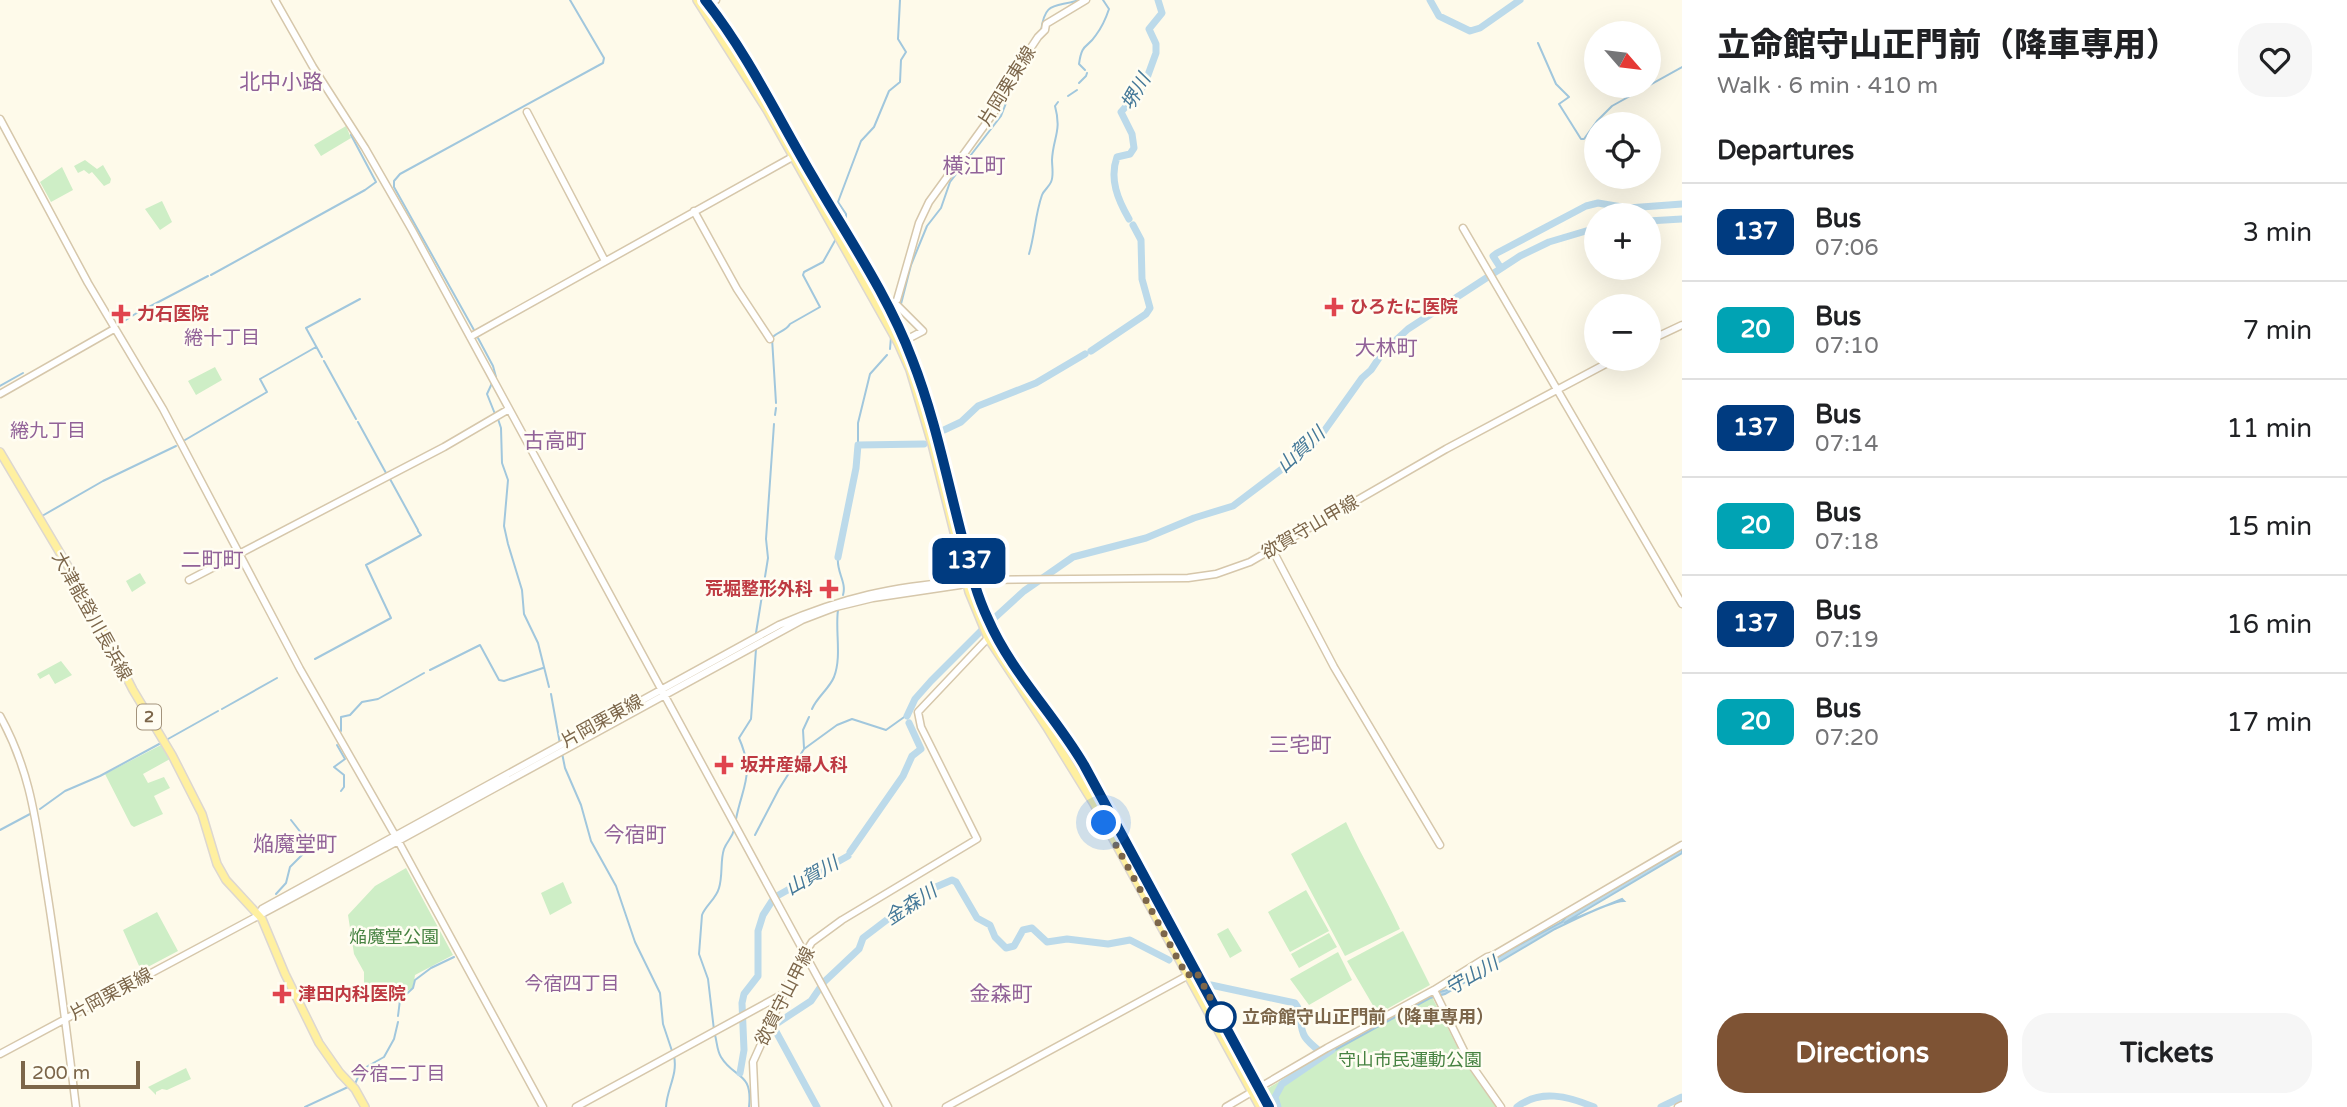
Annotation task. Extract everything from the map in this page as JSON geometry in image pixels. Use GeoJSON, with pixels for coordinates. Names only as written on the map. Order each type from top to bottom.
{"type":"FeatureCollection","features":[{"type":"Feature","properties":{"kind":"main road"},"geometry":{"type":"LineString","coordinates":[[697,0],[709,4],[745,74],[892,305],[988,638],[1094,804],[1187,976],[1255,1090],[1269,1107]]}},
{"type":"Feature","properties":{"kind":"main road"},"geometry":{"type":"LineString","coordinates":[[796,155],[901,342]]}},
{"type":"Feature","properties":{"kind":"main road","name":"大津能登川長浜線"},"geometry":{"type":"LineString","coordinates":[[0,452],[82,590],[133,690],[172,755],[202,814],[217,864],[226,880],[259,914],[319,1043],[355,1089],[365,1107]]}},
{"type":"Feature","properties":{"kind":"main road"},"geometry":{"type":"LineString","coordinates":[[970,581],[1000,642],[1072,745],[1196,971],[1255,1090],[1260,1107]]}},
{"type":"Feature","properties":{"kind":"street"},"geometry":{"type":"LineString","coordinates":[[275,0],[313,67],[382,175],[888,1107]]}},
{"type":"Feature","properties":{"kind":"street","name":"片岡栗東線"},"geometry":{"type":"LineString","coordinates":[[892,305],[919,223],[929,202],[995,111],[1008,82],[1045,30],[1046,24],[1086,0]]}},
{"type":"Feature","properties":{"kind":"street"},"geometry":{"type":"LineString","coordinates":[[527,112],[605,261]]}},
{"type":"Feature","properties":{"kind":"street"},"geometry":{"type":"LineString","coordinates":[[0,119],[114,329],[163,410],[300,669],[397,839],[543,1107]]}},
{"type":"Feature","properties":{"kind":"street"},"geometry":{"type":"LineString","coordinates":[[470,337],[796,155]]}},
{"type":"Feature","properties":{"kind":"street"},"geometry":{"type":"LineString","coordinates":[[694,211],[737,289],[770,339]]}},
{"type":"Feature","properties":{"kind":"street"},"geometry":{"type":"LineString","coordinates":[[1463,228],[1682,604]]}},
{"type":"Feature","properties":{"kind":"street"},"geometry":{"type":"LineString","coordinates":[[892,305],[912,317],[923,331],[901,342]]}},
{"type":"Feature","properties":{"kind":"street"},"geometry":{"type":"LineString","coordinates":[[1661,335],[1682,325]]}},
{"type":"Feature","properties":{"kind":"street"},"geometry":{"type":"LineString","coordinates":[[0,394],[114,329]]}},
{"type":"Feature","properties":{"kind":"street","name":"欲賀守山甲線"},"geometry":{"type":"LineString","coordinates":[[970,581],[1188,578],[1216,574],[1272,549],[1592,371]]}},
{"type":"Feature","properties":{"kind":"street"},"geometry":{"type":"LineString","coordinates":[[189,580],[444,447],[509,409]]}},
{"type":"Feature","properties":{"kind":"street"},"geometry":{"type":"LineString","coordinates":[[1272,549],[1334,667],[1440,845]]}},
{"type":"Feature","properties":{"kind":"street","name":"片岡栗東線"},"geometry":{"type":"LineString","coordinates":[[0,1054],[259,914],[262,909],[397,839],[779,625],[825,606],[867,593],[899,587],[970,581]]}},
{"type":"Feature","properties":{"kind":"street","name":"欲賀守山甲線"},"geometry":{"type":"LineString","coordinates":[[755,1107],[753,1062],[804,952],[822,932],[977,839],[921,727],[918,712],[988,638]]}},
{"type":"Feature","properties":{"kind":"street"},"geometry":{"type":"LineString","coordinates":[[0,716],[18,750],[33,806],[57,949],[76,1107]]}},
{"type":"Feature","properties":{"kind":"street"},"geometry":{"type":"LineString","coordinates":[[1226,1107],[1434,990],[1682,845]]}},
{"type":"Feature","properties":{"kind":"street"},"geometry":{"type":"LineString","coordinates":[[946,1107],[1196,971]]}},
{"type":"Feature","properties":{"kind":"street"},"geometry":{"type":"LineString","coordinates":[[1434,990],[1470,1063],[1501,1107]]}},
{"type":"Feature","properties":{"kind":"street"},"geometry":{"type":"LineString","coordinates":[[576,1107],[784,993]]}},
{"type":"Feature","properties":{"kind":"green space"},"geometry":{"type":"Polygon","coordinates":[[[346,126],[351,138],[321,156],[314,145],[346,126]]]}},
{"type":"Feature","properties":{"kind":"green space"},"geometry":{"type":"Polygon","coordinates":[[[85,160],[97,169],[103,165],[111,179],[110,183],[104,186],[92,172],[89,174],[84,170],[78,173],[74,166],[85,160]]]}},
{"type":"Feature","properties":{"kind":"green space"},"geometry":{"type":"Polygon","coordinates":[[[62,167],[73,190],[51,202],[40,182],[62,167]]]}},
{"type":"Feature","properties":{"kind":"green space"},"geometry":{"type":"Polygon","coordinates":[[[162,201],[172,222],[160,230],[145,209],[162,201]]]}},
{"type":"Feature","properties":{"kind":"green space"},"geometry":{"type":"Polygon","coordinates":[[[215,367],[222,380],[196,395],[188,381],[215,367]]]}},
{"type":"Feature","properties":{"kind":"green space"},"geometry":{"type":"Polygon","coordinates":[[[140,573],[146,583],[132,592],[126,581],[140,573]]]}},
{"type":"Feature","properties":{"kind":"green space"},"geometry":{"type":"Polygon","coordinates":[[[61,661],[72,675],[55,684],[49,674],[40,679],[37,674],[61,661]]]}},
{"type":"Feature","properties":{"kind":"green space"},"geometry":{"type":"Polygon","coordinates":[[[163,744],[170,759],[143,774],[148,783],[164,777],[170,788],[154,796],[163,814],[134,827],[105,774],[163,744]]]}},
{"type":"Feature","properties":{"kind":"green space"},"geometry":{"type":"Polygon","coordinates":[[[1346,822],[1400,929],[1345,956],[1291,854],[1346,822]]]}},
{"type":"Feature","properties":{"kind":"green space","name":"焔魔堂公園"},"geometry":{"type":"Polygon","coordinates":[[[406,868],[453,955],[415,975],[413,988],[405,992],[399,1001],[371,997],[364,984],[364,972],[354,954],[348,915],[375,886],[406,868]]]}},
{"type":"Feature","properties":{"kind":"green space"},"geometry":{"type":"Polygon","coordinates":[[[563,882],[572,903],[550,915],[541,893],[563,882]]]}},
{"type":"Feature","properties":{"kind":"green space"},"geometry":{"type":"Polygon","coordinates":[[[1306,890],[1329,931],[1290,952],[1268,912],[1306,890]]]}},
{"type":"Feature","properties":{"kind":"green space"},"geometry":{"type":"Polygon","coordinates":[[[157,912],[178,951],[144,969],[140,968],[123,930],[157,912]]]}},
{"type":"Feature","properties":{"kind":"green space"},"geometry":{"type":"Polygon","coordinates":[[[1228,928],[1242,951],[1230,958],[1217,934],[1228,928]]]}},
{"type":"Feature","properties":{"kind":"green space"},"geometry":{"type":"Polygon","coordinates":[[[1403,931],[1430,985],[1378,1014],[1347,961],[1403,931]]]}},
{"type":"Feature","properties":{"kind":"green space"},"geometry":{"type":"Polygon","coordinates":[[[1329,933],[1337,947],[1299,968],[1291,954],[1329,933]]]}},
{"type":"Feature","properties":{"kind":"green space"},"geometry":{"type":"Polygon","coordinates":[[[1338,952],[1352,980],[1309,1005],[1290,979],[1338,952]]]}},
{"type":"Feature","properties":{"kind":"green space","name":"守山市民運動公園"},"geometry":{"type":"Polygon","coordinates":[[[1430,993],[1467,1066],[1496,1107],[1274,1107],[1265,1090],[1430,993]]]}},
{"type":"Feature","properties":{"kind":"green space"},"geometry":{"type":"Polygon","coordinates":[[[186,1068],[191,1079],[167,1090],[162,1089],[156,1092],[156,1095],[148,1087],[186,1068]]]}},
{"type":"Feature","properties":{"kind":"water"},"geometry":{"type":"Polygon","coordinates":[[[1682,849],[1682,853],[1564,923],[1593,911],[1555,929],[1445,994],[1430,998],[1326,1055],[1323,1053],[1428,995],[1447,990],[1509,950],[1562,922],[1566,917],[1682,849]]]}},
{"type":"Feature","properties":{"kind":"waterway"},"geometry":{"type":"LineString","coordinates":[[474,330],[394,187],[394,181],[400,174],[603,63],[604,58],[570,0]]}},
{"type":"Feature","properties":{"kind":"waterway"},"geometry":{"type":"LineString","coordinates":[[846,224],[846,214],[838,202],[861,141],[874,127],[889,91],[900,82],[901,60],[906,52],[898,39],[900,0]]}},
{"type":"Feature","properties":{"kind":"waterway"},"geometry":{"type":"LineString","coordinates":[[1041,31],[1048,10],[1079,0]]}},
{"type":"Feature","properties":{"kind":"waterway"},"geometry":{"type":"LineString","coordinates":[[1085,70],[1079,64],[1082,52],[1100,29],[1109,9],[1103,0]]}},
{"type":"Feature","properties":{"kind":"waterway","name":"堺川"},"geometry":{"type":"LineString","coordinates":[[1129,219],[1118,197],[1114,181],[1117,157],[1130,154],[1134,148],[1132,134],[1121,112],[1144,86],[1156,53],[1156,44],[1149,29],[1162,13],[1158,0]]}},
{"type":"Feature","properties":{"kind":"waterway","name":"堺川"},"geometry":{"type":"LineString","coordinates":[[1430,0],[1439,16],[1470,31],[1480,28],[1520,0]]}},
{"type":"Feature","properties":{"kind":"waterway"},"geometry":{"type":"LineString","coordinates":[[1538,43],[1556,84],[1569,97],[1559,104],[1581,139],[1584,139],[1612,106],[1682,67]]}},
{"type":"Feature","properties":{"kind":"waterway"},"geometry":{"type":"LineString","coordinates":[[901,304],[911,265],[927,226],[941,208],[950,182],[1001,116],[1017,75],[1035,46]]}},
{"type":"Feature","properties":{"kind":"waterway"},"geometry":{"type":"LineString","coordinates":[[1079,83],[1087,73]]}},
{"type":"Feature","properties":{"kind":"waterway"},"geometry":{"type":"LineString","coordinates":[[1068,96],[1077,90]]}},
{"type":"Feature","properties":{"kind":"waterway"},"geometry":{"type":"LineString","coordinates":[[1029,254],[1040,202],[1052,177],[1058,122],[1055,106],[1058,102]]}},
{"type":"Feature","properties":{"kind":"waterway"},"geometry":{"type":"LineString","coordinates":[[211,275],[376,182],[351,135]]}},
{"type":"Feature","properties":{"kind":"waterway","name":"山賀川"},"geometry":{"type":"LineString","coordinates":[[1500,267],[1493,256],[1497,253],[1586,206],[1598,203],[1628,208],[1682,204]]}},
{"type":"Feature","properties":{"kind":"waterway"},"geometry":{"type":"LineString","coordinates":[[1661,220],[1682,219]]}},
{"type":"Feature","properties":{"kind":"waterway","name":"堺川"},"geometry":{"type":"LineString","coordinates":[[1091,351],[1146,314],[1150,308],[1142,279],[1141,240],[1133,225]]}},
{"type":"Feature","properties":{"kind":"waterway","name":"山賀川"},"geometry":{"type":"LineString","coordinates":[[907,716],[915,699],[931,681],[1024,591],[1073,557],[1146,538],[1194,518],[1233,506],[1307,450],[1383,352],[1408,329],[1520,256],[1549,242],[1584,232]]}},
{"type":"Feature","properties":{"kind":"waterway"},"geometry":{"type":"LineString","coordinates":[[776,403],[772,338],[820,307],[803,275],[823,262],[837,237]]}},
{"type":"Feature","properties":{"kind":"waterway"},"geometry":{"type":"LineString","coordinates":[[147,308],[208,276]]}},
{"type":"Feature","properties":{"kind":"waterway"},"geometry":{"type":"LineString","coordinates":[[322,357],[306,328],[360,299]]}},
{"type":"Feature","properties":{"kind":"waterway"},"geometry":{"type":"LineString","coordinates":[[118,325],[143,309]]}},
{"type":"Feature","properties":{"kind":"waterway"},"geometry":{"type":"LineString","coordinates":[[890,349],[891,337]]}},
{"type":"Feature","properties":{"kind":"waterway"},"geometry":{"type":"LineString","coordinates":[[478,338],[496,377]]}},
{"type":"Feature","properties":{"kind":"waterway"},"geometry":{"type":"LineString","coordinates":[[185,440],[267,392],[260,379],[316,347]]}},
{"type":"Feature","properties":{"kind":"waterway","name":"堺川"},"geometry":{"type":"LineString","coordinates":[[944,430],[961,422],[978,406],[1036,383],[1085,354]]}},
{"type":"Feature","properties":{"kind":"waterway"},"geometry":{"type":"LineString","coordinates":[[858,445],[858,423],[870,374],[887,355]]}},
{"type":"Feature","properties":{"kind":"waterway"},"geometry":{"type":"LineString","coordinates":[[324,361],[356,419]]}},
{"type":"Feature","properties":{"kind":"waterway"},"geometry":{"type":"LineString","coordinates":[[0,386],[23,373]]}},
{"type":"Feature","properties":{"kind":"waterway"},"geometry":{"type":"LineString","coordinates":[[493,381],[487,394],[495,414]]}},
{"type":"Feature","properties":{"kind":"waterway"},"geometry":{"type":"LineString","coordinates":[[775,415],[776,408]]}},
{"type":"Feature","properties":{"kind":"waterway"},"geometry":{"type":"LineString","coordinates":[[498,419],[501,428],[502,463],[508,480],[504,526],[522,590],[524,614],[538,643],[549,687]]}},
{"type":"Feature","properties":{"kind":"waterway"},"geometry":{"type":"LineString","coordinates":[[358,422],[386,473]]}},
{"type":"Feature","properties":{"kind":"waterway"},"geometry":{"type":"LineString","coordinates":[[756,633],[768,558],[766,539],[774,424]]}},
{"type":"Feature","properties":{"kind":"waterway","name":"堺川"},"geometry":{"type":"LineString","coordinates":[[838,557],[858,445],[924,444]]}},
{"type":"Feature","properties":{"kind":"waterway"},"geometry":{"type":"LineString","coordinates":[[42,516],[103,481],[176,446]]}},
{"type":"Feature","properties":{"kind":"waterway"},"geometry":{"type":"LineString","coordinates":[[390,479],[418,530]]}},
{"type":"Feature","properties":{"kind":"waterway"},"geometry":{"type":"LineString","coordinates":[[315,659],[391,618],[366,565],[421,535],[418,531]]}},
{"type":"Feature","properties":{"kind":"waterway"},"geometry":{"type":"LineString","coordinates":[[838,557],[844,586],[843,595]]}},
{"type":"Feature","properties":{"kind":"waterway"},"geometry":{"type":"LineString","coordinates":[[812,709],[834,677],[838,652],[838,610]]}},
{"type":"Feature","properties":{"kind":"waterway"},"geometry":{"type":"LineString","coordinates":[[430,670],[480,645],[499,680],[504,681],[543,668]]}},
{"type":"Feature","properties":{"kind":"waterway"},"geometry":{"type":"LineString","coordinates":[[736,819],[747,771],[739,738],[751,719],[756,649]]}},
{"type":"Feature","properties":{"kind":"waterway"},"geometry":{"type":"LineString","coordinates":[[341,731],[341,717],[350,715],[362,702],[378,699],[424,673]]}},
{"type":"Feature","properties":{"kind":"waterway"},"geometry":{"type":"LineString","coordinates":[[222,709],[277,678]]}},
{"type":"Feature","properties":{"kind":"waterway"},"geometry":{"type":"LineString","coordinates":[[551,694],[560,744]]}},
{"type":"Feature","properties":{"kind":"waterway"},"geometry":{"type":"LineString","coordinates":[[168,739],[218,711]]}},
{"type":"Feature","properties":{"kind":"waterway"},"geometry":{"type":"LineString","coordinates":[[755,835],[804,749],[837,725],[852,719],[886,730],[907,715]]}},
{"type":"Feature","properties":{"kind":"waterway"},"geometry":{"type":"LineString","coordinates":[[804,748],[803,730],[809,717]]}},
{"type":"Feature","properties":{"kind":"waterway","name":"山賀川"},"geometry":{"type":"LineString","coordinates":[[850,852],[903,776],[912,756],[921,749],[909,723]]}},
{"type":"Feature","properties":{"kind":"waterway"},"geometry":{"type":"LineString","coordinates":[[40,809],[65,791],[100,776],[161,743]]}},
{"type":"Feature","properties":{"kind":"waterway"},"geometry":{"type":"LineString","coordinates":[[337,745],[345,759],[334,767],[344,775],[344,787],[341,791]]}},
{"type":"Feature","properties":{"kind":"waterway"},"geometry":{"type":"LineString","coordinates":[[562,753],[591,841],[616,886],[635,942],[660,993],[663,1024],[672,1051]]}},
{"type":"Feature","properties":{"kind":"waterway"},"geometry":{"type":"LineString","coordinates":[[0,830],[30,814]]}},
{"type":"Feature","properties":{"kind":"waterway"},"geometry":{"type":"LineString","coordinates":[[276,894],[286,883],[290,867],[305,852],[309,843],[291,820]]}},
{"type":"Feature","properties":{"kind":"waterway"},"geometry":{"type":"LineString","coordinates":[[714,1030],[708,979],[699,954],[702,915],[718,892],[724,849],[734,830]]}},
{"type":"Feature","properties":{"kind":"waterway","name":"山賀川"},"geometry":{"type":"LineString","coordinates":[[777,896],[848,856]]}},
{"type":"Feature","properties":{"kind":"waterway","name":"金森川"},"geometry":{"type":"LineString","coordinates":[[817,1107],[773,1026],[811,1001],[824,982],[859,949],[863,938],[922,893],[952,880],[956,882],[977,918],[990,925],[995,937],[1006,948],[1014,946],[1023,930],[1032,928],[1047,942],[1067,939],[1108,944],[1130,940],[1169,960]]}},
{"type":"Feature","properties":{"kind":"waterway","name":"山賀川"},"geometry":{"type":"LineString","coordinates":[[740,1073],[744,1050],[742,1003],[744,994],[758,976],[758,931],[763,915],[772,901]]}},
{"type":"Feature","properties":{"kind":"waterway"},"geometry":{"type":"LineString","coordinates":[[398,1016],[400,1000],[413,988],[415,980],[431,968],[454,957]]}},
{"type":"Feature","properties":{"kind":"waterway","name":"金森川"},"geometry":{"type":"LineString","coordinates":[[1211,985],[1295,1003],[1305,1037],[1323,1054]]}},
{"type":"Feature","properties":{"kind":"waterway"},"geometry":{"type":"LineString","coordinates":[[355,1084],[361,1070],[384,1057],[394,1039],[398,1022]]}},
{"type":"Feature","properties":{"kind":"waterway"},"geometry":{"type":"LineString","coordinates":[[715,1035],[721,1057],[748,1087],[749,1107]]}},
{"type":"Feature","properties":{"kind":"waterway","name":"守山川"},"geometry":{"type":"LineString","coordinates":[[1278,1107],[1275,1097],[1282,1084],[1332,1050]]}},
{"type":"Feature","properties":{"kind":"waterway"},"geometry":{"type":"LineString","coordinates":[[666,1107],[675,1069],[674,1056]]}},
{"type":"Feature","properties":{"kind":"waterway"},"geometry":{"type":"LineString","coordinates":[[305,1107],[348,1087]]}},
{"type":"Feature","properties":{"kind":"waterway"},"geometry":{"type":"LineString","coordinates":[[1517,1107],[1526,1101],[1545,1096],[1564,1097],[1594,1107]]}},
{"type":"Feature","properties":{"kind":"waterway"},"geometry":{"type":"LineString","coordinates":[[1661,1107],[1682,1097]]}},
{"type":"Feature","properties":{"kind":"bus line","name":"137"},"geometry":{"type":"LineString","coordinates":[[705,0],[753,72],[889,307],[912,359],[938,438],[956,517],[982,606],[990,624],[1011,660],[1057,722],[1084,765],[1269,1107]]}},
{"type":"Feature","properties":{"kind":"place","name":"ひろたに医院"},"geometry":{"type":"Point","coordinates":[1334,307]}},
{"type":"Feature","properties":{"kind":"place","name":"力石医院"},"geometry":{"type":"Point","coordinates":[121,314]}},
{"type":"Feature","properties":{"kind":"place","name":"荒堀整形外科"},"geometry":{"type":"Point","coordinates":[829,589]}},
{"type":"Feature","properties":{"kind":"place","name":"坂井産婦人科"},"geometry":{"type":"Point","coordinates":[724,765]}},
{"type":"Feature","properties":{"kind":"place","name":"津田内科医院"},"geometry":{"type":"Point","coordinates":[282,994]}},
{"type":"Feature","properties":{"kind":"place","name":"立命館守山正門前（降車専用）"},"geometry":{"type":"Point","coordinates":[1221,1017]}},
{"type":"Feature","properties":{"kind":"district","name":"北中小路"},"geometry":{"type":"Point","coordinates":[281,82]}},
{"type":"Feature","properties":{"kind":"district","name":"横江町"},"geometry":{"type":"Point","coordinates":[974,166]}},
{"type":"Feature","properties":{"kind":"district","name":"綣十丁目"},"geometry":{"type":"Point","coordinates":[222,338]}},
{"type":"Feature","properties":{"kind":"district","name":"大林町"},"geometry":{"type":"Point","coordinates":[1386,348]}},
{"type":"Feature","properties":{"kind":"district","name":"綣九丁目"},"geometry":{"type":"Point","coordinates":[48,431]}},
{"type":"Feature","properties":{"kind":"district","name":"古高町"},"geometry":{"type":"Point","coordinates":[555,441]}},
{"type":"Feature","properties":{"kind":"district","name":"二町町"},"geometry":{"type":"Point","coordinates":[212,560]}},
{"type":"Feature","properties":{"kind":"district","name":"三宅町"},"geometry":{"type":"Point","coordinates":[1300,745]}},
{"type":"Feature","properties":{"kind":"district","name":"今宿町"},"geometry":{"type":"Point","coordinates":[635,835]}},
{"type":"Feature","properties":{"kind":"district","name":"焔魔堂町"},"geometry":{"type":"Point","coordinates":[295,844]}},
{"type":"Feature","properties":{"kind":"district","name":"今宿四丁目"},"geometry":{"type":"Point","coordinates":[572,984]}},
{"type":"Feature","properties":{"kind":"district","name":"金森町"},"geometry":{"type":"Point","coordinates":[1001,994]}},
{"type":"Feature","properties":{"kind":"district","name":"今宿二丁目"},"geometry":{"type":"Point","coordinates":[398,1074]}},
{"type":"Feature","properties":{"kind":"route"},"geometry":{"type":"LineString","coordinates":[[1104,823],[1187,976],[1196,971],[1222,1020],[1221,1017]]}}]}
